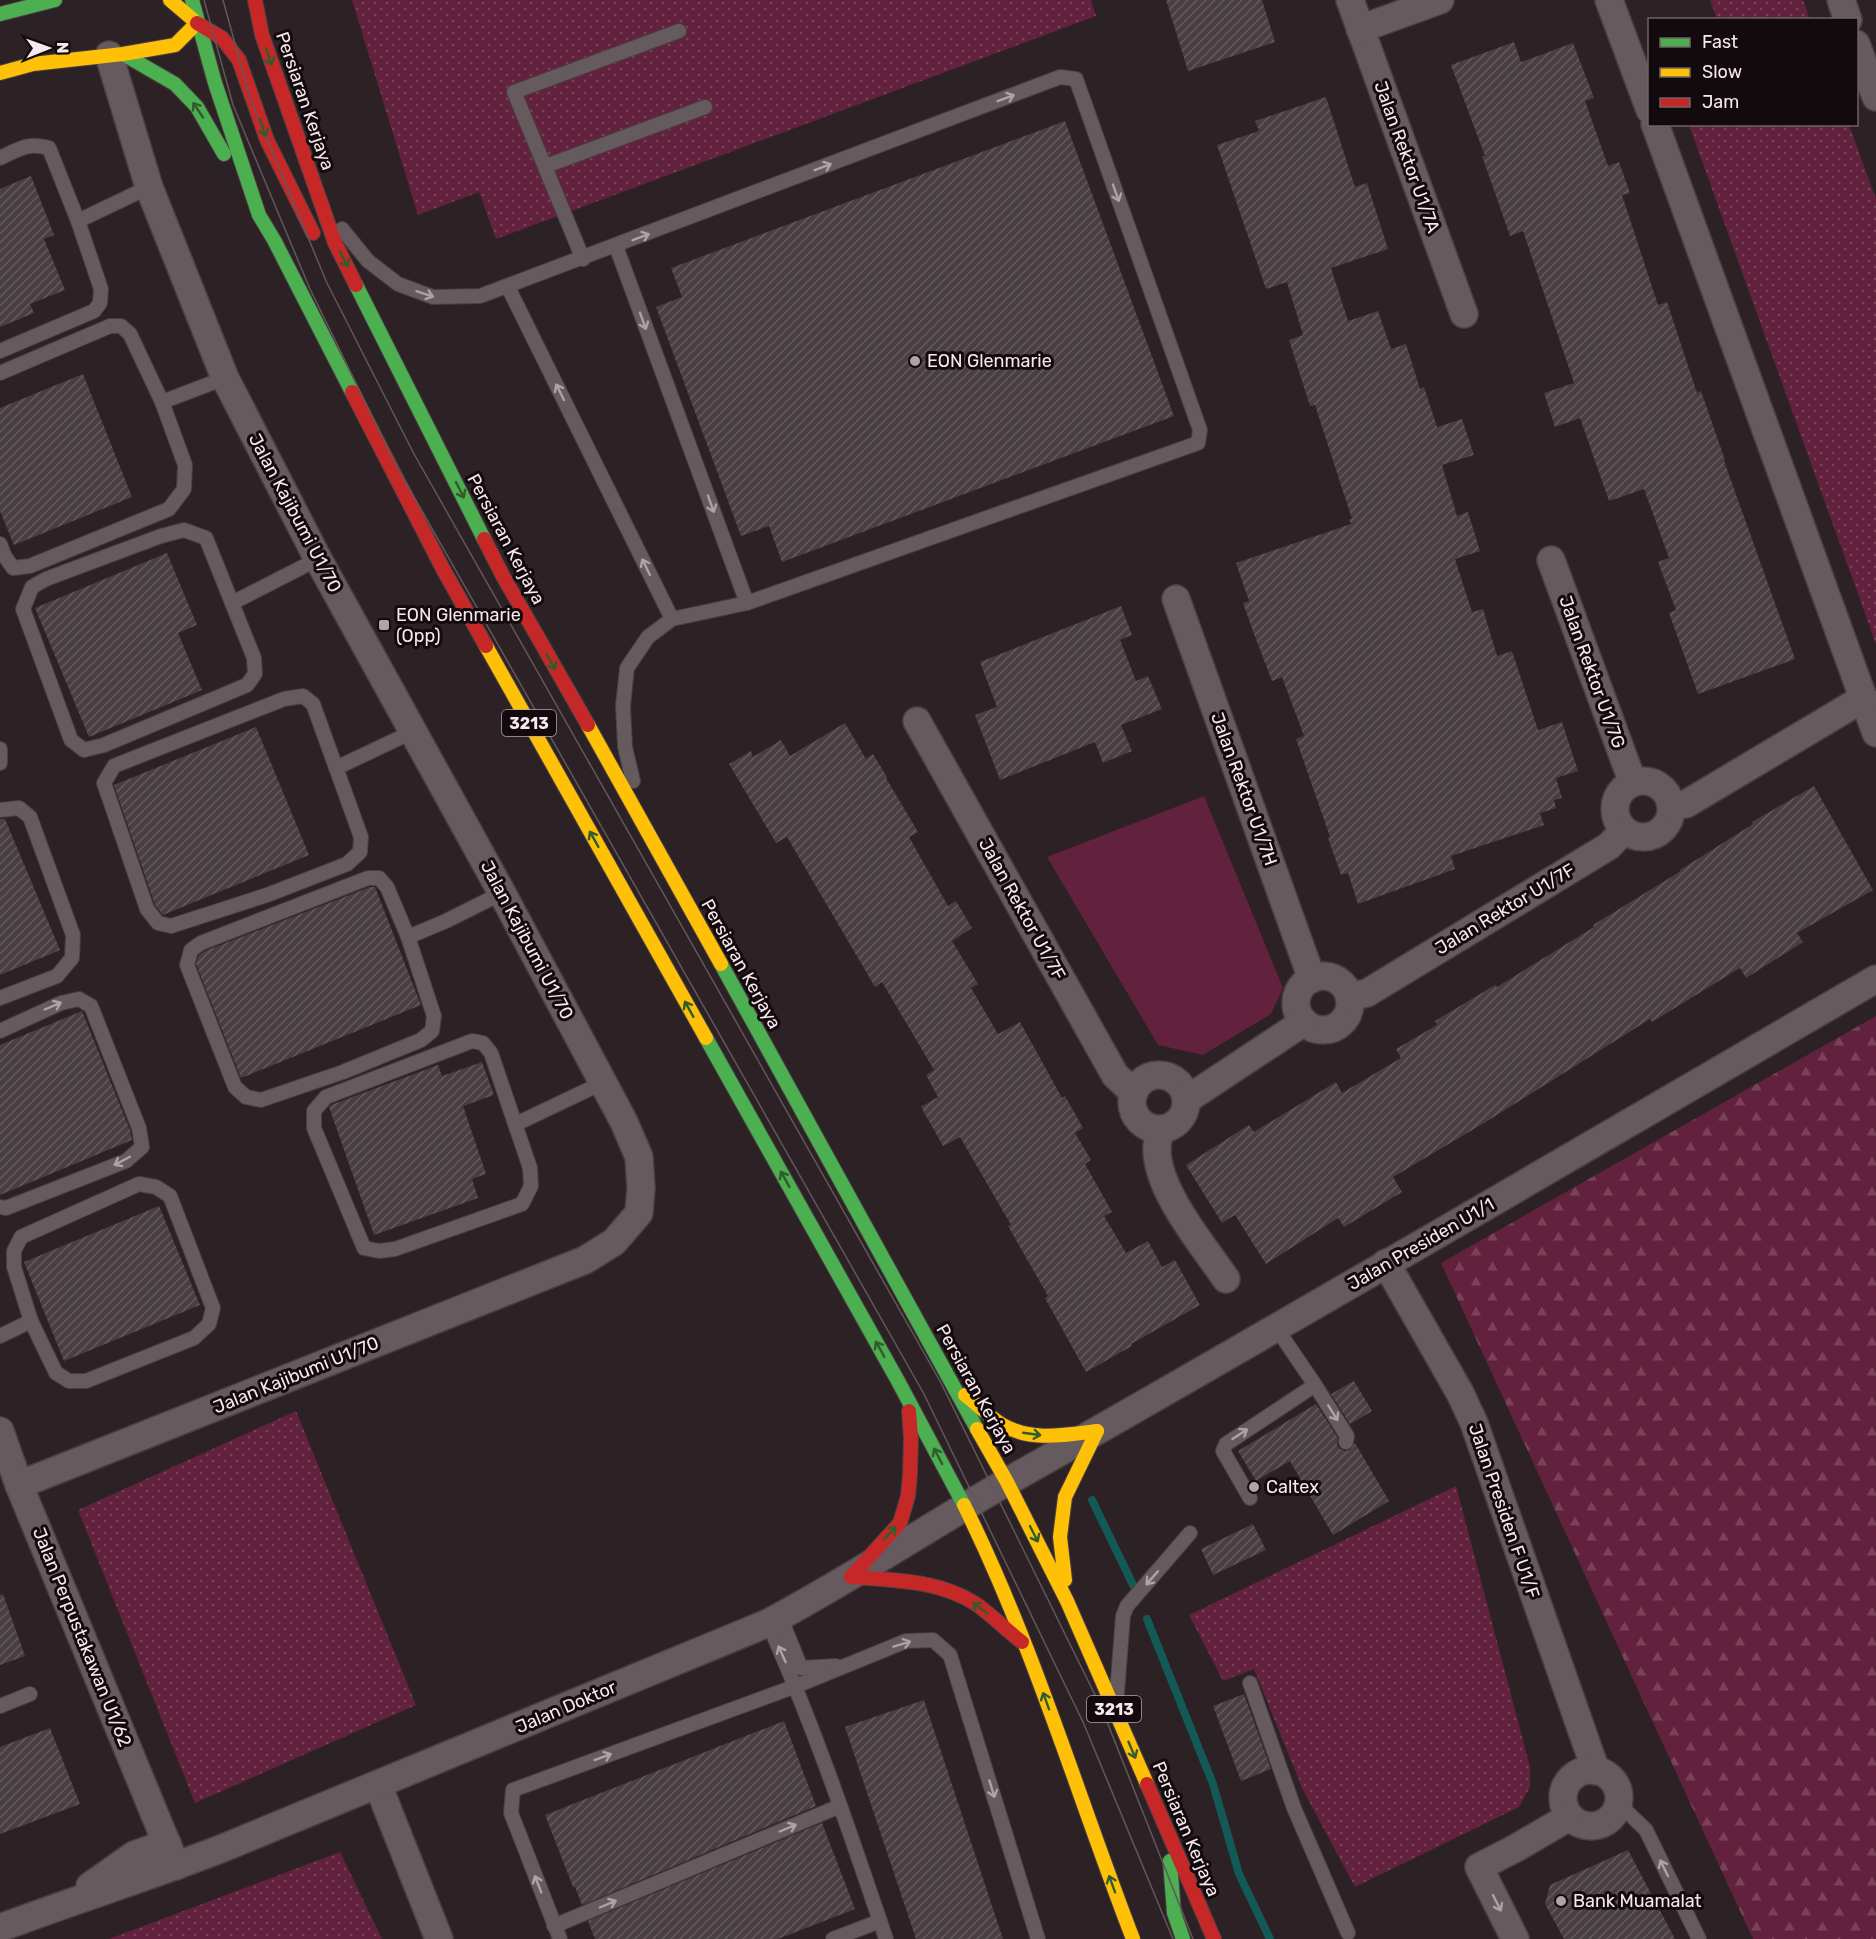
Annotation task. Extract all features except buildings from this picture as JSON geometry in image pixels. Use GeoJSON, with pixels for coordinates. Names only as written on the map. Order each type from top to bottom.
{"type":"FeatureCollection","features":[{"type":"Feature","properties":{"kind":"main road"},"geometry":{"type":"LineString","coordinates":[[0,14],[55,0]]}},
{"type":"Feature","properties":{"kind":"main road"},"geometry":{"type":"LineString","coordinates":[[170,0],[197,23],[222,38],[239,60],[267,140],[319,246]]}},
{"type":"Feature","properties":{"kind":"main road","name":"3213"},"geometry":{"type":"LineString","coordinates":[[192,0],[197,23],[259,215],[443,569],[908,1400],[965,1508],[1025,1645],[1133,1939]]}},
{"type":"Feature","properties":{"kind":"main road","name":"Persiaran Kerjaya"},"geometry":{"type":"LineString","coordinates":[[255,0],[262,35],[336,243],[504,578],[641,819],[949,1381],[1007,1482],[1067,1601],[1214,1939]]}},
{"type":"Feature","properties":{"kind":"main road"},"geometry":{"type":"LineString","coordinates":[[0,73],[33,64],[116,55],[175,45],[209,8]]}},
{"type":"Feature","properties":{"kind":"main road"},"geometry":{"type":"LineString","coordinates":[[116,55],[175,84],[197,107],[259,215]]}},
{"type":"Feature","properties":{"kind":"main road"},"geometry":{"type":"LineString","coordinates":[[373,349],[442,455]]}},
{"type":"Feature","properties":{"kind":"main road"},"geometry":{"type":"LineString","coordinates":[[949,1381],[1002,1425],[1019,1432],[1044,1436],[1097,1431]]}},
{"type":"Feature","properties":{"kind":"main road"},"geometry":{"type":"LineString","coordinates":[[851,1577],[900,1523],[908,1496],[910,1474],[911,1438],[908,1400]]}},
{"type":"Feature","properties":{"kind":"main road"},"geometry":{"type":"LineString","coordinates":[[1067,1601],[1060,1537],[1065,1497],[1097,1431]]}},
{"type":"Feature","properties":{"kind":"main road"},"geometry":{"type":"LineString","coordinates":[[851,1577],[921,1583],[956,1595],[975,1604],[1025,1645]]}},
{"type":"Feature","properties":{"kind":"main road"},"geometry":{"type":"LineString","coordinates":[[1168,1832],[1174,1913],[1183,1939]]}},
{"type":"Feature","properties":{"kind":"street","name":"Jalan Rektor U1/7A"},"geometry":{"type":"LineString","coordinates":[[1350,0],[1464,314]]}},
{"type":"Feature","properties":{"kind":"street"},"geometry":{"type":"LineString","coordinates":[[1360,29],[1440,0]]}},
{"type":"Feature","properties":{"kind":"street"},"geometry":{"type":"LineString","coordinates":[[1609,0],[1648,105]]}},
{"type":"Feature","properties":{"kind":"street"},"geometry":{"type":"LineString","coordinates":[[1841,0],[1847,18]]}},
{"type":"Feature","properties":{"kind":"street"},"geometry":{"type":"LineString","coordinates":[[1858,47],[1876,97]]}},
{"type":"Feature","properties":{"kind":"street","name":"Jalan Kajibumi U1/70"},"geometry":{"type":"LineString","coordinates":[[19,1485],[585,1260],[614,1242],[639,1213],[641,1188],[639,1157],[604,1082],[318,559],[225,378],[149,187],[116,55]]}},
{"type":"Feature","properties":{"kind":"street"},"geometry":{"type":"LineString","coordinates":[[1656,126],[1876,733]]}},
{"type":"Feature","properties":{"kind":"street","name":"Jalan Rektor U1/7G"},"geometry":{"type":"LineString","coordinates":[[1551,560],[1633,783]]}},
{"type":"Feature","properties":{"kind":"street","name":"Jalan Rektor U1/7H"},"geometry":{"type":"LineString","coordinates":[[1176,599],[1312,979]]}},
{"type":"Feature","properties":{"kind":"street"},"geometry":{"type":"LineString","coordinates":[[1671,806],[1686,804],[1864,699]]}},
{"type":"Feature","properties":{"kind":"street","name":"Jalan Rektor U1/7F"},"geometry":{"type":"LineString","coordinates":[[917,721],[1115,1075],[1134,1093]]}},
{"type":"Feature","properties":{"kind":"street"},"geometry":{"type":"LineString","coordinates":[[1650,782],[1658,785],[1669,798],[1671,806],[1668,822],[1656,835],[1639,838],[1624,830],[1618,822],[1616,804],[1619,795],[1633,783],[1650,782]]}},
{"type":"Feature","properties":{"kind":"street","name":"Jalan Rektor U1/7F"},"geometry":{"type":"LineString","coordinates":[[1349,997],[1366,993],[1377,987],[1609,846],[1624,830]]}},
{"type":"Feature","properties":{"kind":"street"},"geometry":{"type":"LineString","coordinates":[[1327,976],[1335,979],[1346,989],[1349,997],[1348,1014],[1336,1027],[1319,1030],[1304,1022],[1297,1007],[1297,999],[1305,984],[1312,979],[1327,976]]}},
{"type":"Feature","properties":{"kind":"street","name":"Jalan Presiden U1/1"},"geometry":{"type":"LineString","coordinates":[[965,1508],[1277,1329],[1386,1263],[1876,979]]}},
{"type":"Feature","properties":{"kind":"street"},"geometry":{"type":"LineString","coordinates":[[1186,1100],[1304,1022]]}},
{"type":"Feature","properties":{"kind":"street"},"geometry":{"type":"LineString","coordinates":[[1154,1076],[1171,1078],[1179,1083],[1184,1091],[1186,1100],[1182,1117],[1176,1124],[1160,1130],[1151,1129],[1143,1125],[1133,1110],[1134,1093],[1145,1079],[1154,1076]]}},
{"type":"Feature","properties":{"kind":"street"},"geometry":{"type":"LineString","coordinates":[[1160,1130],[1156,1148],[1170,1197],[1226,1279]]}},
{"type":"Feature","properties":{"kind":"street","name":"Jalan Presiden F U1/F"},"geometry":{"type":"LineString","coordinates":[[1386,1263],[1460,1393],[1474,1423],[1596,1771],[1611,1779],[1619,1795],[1619,1804]]}},
{"type":"Feature","properties":{"kind":"street","name":"Jalan Perpustakawan U1/62"},"geometry":{"type":"LineString","coordinates":[[0,1431],[19,1485],[171,1854]]}},
{"type":"Feature","properties":{"kind":"street","name":"Jalan Doktor"},"geometry":{"type":"LineString","coordinates":[[0,1928],[68,1902],[134,1855],[171,1854],[378,1785],[774,1619],[851,1577],[965,1508]]}},
{"type":"Feature","properties":{"kind":"street"},"geometry":{"type":"LineString","coordinates":[[1596,1771],[1587,1770],[1579,1773],[1566,1785],[1563,1801],[1569,1817],[1584,1826],[1593,1827],[1610,1820],[1619,1804]]}},
{"type":"Feature","properties":{"kind":"street"},"geometry":{"type":"LineString","coordinates":[[378,1785],[439,1939]]}},
{"type":"Feature","properties":{"kind":"street"},"geometry":{"type":"LineString","coordinates":[[1515,1939],[1479,1866],[1516,1848],[1569,1817]]}},
{"type":"Feature","properties":{"kind":"lane"},"geometry":{"type":"LineString","coordinates":[[583,259],[514,92],[679,31]]}},
{"type":"Feature","properties":{"kind":"lane"},"geometry":{"type":"LineString","coordinates":[[321,201],[368,261],[398,284],[433,297],[480,296],[1060,77],[1076,79],[1200,430],[1198,443],[747,603],[672,619],[648,637],[627,668],[623,706],[625,747],[641,819]]}},
{"type":"Feature","properties":{"kind":"lane"},"geometry":{"type":"LineString","coordinates":[[546,166],[705,108]]}},
{"type":"Feature","properties":{"kind":"lane"},"geometry":{"type":"LineString","coordinates":[[0,158],[27,146],[39,145],[49,148],[78,220],[101,289],[100,303],[94,311],[0,351]]}},
{"type":"Feature","properties":{"kind":"lane"},"geometry":{"type":"LineString","coordinates":[[78,220],[149,187]]}},
{"type":"Feature","properties":{"kind":"lane"},"geometry":{"type":"LineString","coordinates":[[616,246],[747,603]]}},
{"type":"Feature","properties":{"kind":"lane"},"geometry":{"type":"LineString","coordinates":[[508,287],[672,619]]}},
{"type":"Feature","properties":{"kind":"lane"},"geometry":{"type":"LineString","coordinates":[[0,373],[110,326],[122,327],[130,334],[162,402],[185,465],[184,489],[169,509],[30,566],[13,568],[0,544]]}},
{"type":"Feature","properties":{"kind":"lane"},"geometry":{"type":"LineString","coordinates":[[162,402],[225,378]]}},
{"type":"Feature","properties":{"kind":"lane"},"geometry":{"type":"LineString","coordinates":[[184,530],[206,538],[232,603],[254,658],[255,674],[247,685],[104,745],[84,750],[70,740],[23,609],[32,587],[46,579],[161,536],[184,530]]}},
{"type":"Feature","properties":{"kind":"lane"},"geometry":{"type":"LineString","coordinates":[[232,603],[318,559]]}},
{"type":"Feature","properties":{"kind":"lane"},"geometry":{"type":"LineString","coordinates":[[303,696],[313,704],[336,768],[361,837],[360,852],[347,864],[267,895],[171,926],[158,923],[147,909],[104,783],[114,766],[284,699],[303,696]]}},
{"type":"Feature","properties":{"kind":"lane"},"geometry":{"type":"LineString","coordinates":[[336,768],[412,732]]}},
{"type":"Feature","properties":{"kind":"lane"},"geometry":{"type":"LineString","coordinates":[[0,748],[0,763]]}},
{"type":"Feature","properties":{"kind":"lane"},"geometry":{"type":"LineString","coordinates":[[0,810],[19,808],[30,817],[73,935],[72,958],[57,976],[0,998]]}},
{"type":"Feature","properties":{"kind":"lane"},"geometry":{"type":"LineString","coordinates":[[368,878],[379,878],[387,887],[408,937],[434,1016],[432,1031],[421,1040],[353,1068],[261,1100],[246,1097],[235,1087],[187,965],[191,950],[201,943],[368,878]]}},
{"type":"Feature","properties":{"kind":"lane"},"geometry":{"type":"LineString","coordinates":[[408,937],[502,893]]}},
{"type":"Feature","properties":{"kind":"lane"},"geometry":{"type":"LineString","coordinates":[[0,1030],[60,1003],[79,999],[91,1006],[139,1128],[142,1147],[126,1161],[6,1208],[0,1207]]}},
{"type":"Feature","properties":{"kind":"lane"},"geometry":{"type":"LineString","coordinates":[[472,1041],[483,1043],[490,1053],[516,1124],[530,1168],[531,1186],[522,1204],[395,1249],[379,1251],[364,1248],[314,1128],[314,1112],[326,1097],[472,1041]]}},
{"type":"Feature","properties":{"kind":"lane"},"geometry":{"type":"LineString","coordinates":[[516,1124],[604,1082]]}},
{"type":"Feature","properties":{"kind":"lane"},"geometry":{"type":"LineString","coordinates":[[139,1184],[156,1187],[170,1196],[213,1308],[209,1324],[194,1338],[86,1381],[69,1381],[56,1372],[31,1321],[14,1267],[14,1251],[21,1237],[139,1184]]}},
{"type":"Feature","properties":{"kind":"lane"},"geometry":{"type":"LineString","coordinates":[[0,1336],[31,1321]]}},
{"type":"Feature","properties":{"kind":"lane"},"geometry":{"type":"LineString","coordinates":[[1277,1329],[1347,1436],[1346,1442]]}},
{"type":"Feature","properties":{"kind":"lane"},"geometry":{"type":"LineString","coordinates":[[1250,1498],[1223,1451],[1226,1444],[1315,1385]]}},
{"type":"Feature","properties":{"kind":"lane"},"geometry":{"type":"LineString","coordinates":[[1115,1710],[1123,1616],[1127,1606],[1190,1533]]}},
{"type":"Feature","properties":{"kind":"lane"},"geometry":{"type":"LineString","coordinates":[[774,1619],[801,1668],[848,1665]]}},
{"type":"Feature","properties":{"kind":"lane"},"geometry":{"type":"LineString","coordinates":[[774,1619],[886,1939]]}},
{"type":"Feature","properties":{"kind":"lane"},"geometry":{"type":"LineString","coordinates":[[840,1806],[557,1933],[511,1813],[513,1790],[796,1686],[906,1641],[933,1640],[950,1655],[1038,1939]]}},
{"type":"Feature","properties":{"kind":"lane"},"geometry":{"type":"LineString","coordinates":[[1251,1683],[1294,1808],[1348,1933]]}},
{"type":"Feature","properties":{"kind":"lane"},"geometry":{"type":"LineString","coordinates":[[0,1706],[30,1694]]}},
{"type":"Feature","properties":{"kind":"lane"},"geometry":{"type":"LineString","coordinates":[[1619,1804],[1646,1830],[1699,1939]]}},
{"type":"Feature","properties":{"kind":"lane"},"geometry":{"type":"LineString","coordinates":[[833,1939],[880,1921]]}},
{"type":"Feature","properties":{"kind":"green space"},"geometry":{"type":"Polygon","coordinates":[[[352,0],[1091,0],[1096,16],[496,239],[479,192],[418,215],[352,0]]]}},
{"type":"Feature","properties":{"kind":"green space"},"geometry":{"type":"Polygon","coordinates":[[[1710,0],[1803,0],[1810,18],[1717,18],[1710,0]]]}},
{"type":"Feature","properties":{"kind":"green space"},"geometry":{"type":"Polygon","coordinates":[[[1689,126],[1849,126],[1876,199],[1876,644],[1689,126]]]}},
{"type":"Feature","properties":{"kind":"green space"},"geometry":{"type":"Polygon","coordinates":[[[1204,796],[1283,988],[1271,1014],[1203,1055],[1158,1045],[1047,857],[1204,796]]]}},
{"type":"Feature","properties":{"kind":"green space"},"geometry":{"type":"Polygon","coordinates":[[[1876,1016],[1876,1939],[1753,1939],[1441,1263],[1876,1016]]]}},
{"type":"Feature","properties":{"kind":"green space"},"geometry":{"type":"Polygon","coordinates":[[[296,1411],[416,1705],[195,1803],[78,1510],[296,1411]]]}},
{"type":"Feature","properties":{"kind":"green space"},"geometry":{"type":"Polygon","coordinates":[[[1456,1486],[1530,1767],[1530,1787],[1519,1807],[1355,1887],[1303,1790],[1254,1669],[1223,1681],[1189,1615],[1456,1486]]]}},
{"type":"Feature","properties":{"kind":"green space"},"geometry":{"type":"Polygon","coordinates":[[[340,1852],[382,1939],[109,1939],[340,1852]]]}},
{"type":"Feature","properties":{"kind":"waterway"},"geometry":{"type":"LineString","coordinates":[[1092,1500],[1134,1587]]}},
{"type":"Feature","properties":{"kind":"waterway"},"geometry":{"type":"LineString","coordinates":[[1147,1619],[1213,1784],[1239,1874],[1270,1939]]}},
{"type":"Feature","properties":{"kind":"tram line"},"geometry":{"type":"LineString","coordinates":[[204,0],[233,105],[310,289],[397,467],[924,1394],[1083,1722],[1173,1939]]}},
{"type":"Feature","properties":{"kind":"tram line"},"geometry":{"type":"LineString","coordinates":[[223,0],[250,98],[327,283],[414,454],[941,1383],[1102,1709],[1193,1939]]}},
{"type":"Feature","properties":{"kind":"traffic: fast"},"geometry":{"type":"LineString","coordinates":[[0,14],[55,0]]}},
{"type":"Feature","properties":{"kind":"traffic: fast"},"geometry":{"type":"LineString","coordinates":[[192,0],[215,83],[259,215],[352,392]]}},
{"type":"Feature","properties":{"kind":"traffic: fast"},"geometry":{"type":"LineString","coordinates":[[123,54],[175,84],[197,107],[224,154]]}},
{"type":"Feature","properties":{"kind":"traffic: fast"},"geometry":{"type":"LineString","coordinates":[[356,285],[484,539]]}},
{"type":"Feature","properties":{"kind":"traffic: fast"},"geometry":{"type":"LineString","coordinates":[[721,964],[977,1429]]}},
{"type":"Feature","properties":{"kind":"traffic: fast"},"geometry":{"type":"LineString","coordinates":[[706,1038],[898,1381],[964,1505]]}},
{"type":"Feature","properties":{"kind":"traffic: fast"},"geometry":{"type":"LineString","coordinates":[[1170,1861],[1174,1913],[1183,1939]]}},
{"type":"Feature","properties":{"kind":"traffic: slow"},"geometry":{"type":"LineString","coordinates":[[0,73],[33,64],[123,54],[175,45],[197,23],[170,0]]}},
{"type":"Feature","properties":{"kind":"traffic: slow"},"geometry":{"type":"LineString","coordinates":[[486,646],[706,1038]]}},
{"type":"Feature","properties":{"kind":"traffic: slow"},"geometry":{"type":"LineString","coordinates":[[588,725],[721,964]]}},
{"type":"Feature","properties":{"kind":"traffic: slow"},"geometry":{"type":"LineString","coordinates":[[965,1395],[1012,1430],[1048,1436],[1097,1431]]}},
{"type":"Feature","properties":{"kind":"traffic: slow"},"geometry":{"type":"LineString","coordinates":[[977,1429],[1007,1482],[1067,1601],[1147,1784]]}},
{"type":"Feature","properties":{"kind":"traffic: slow"},"geometry":{"type":"LineString","coordinates":[[1065,1580],[1060,1537],[1065,1497],[1097,1431]]}},
{"type":"Feature","properties":{"kind":"traffic: slow"},"geometry":{"type":"LineString","coordinates":[[964,1505],[1012,1611],[1133,1939]]}},
{"type":"Feature","properties":{"kind":"traffic: jam"},"geometry":{"type":"LineString","coordinates":[[255,0],[262,35],[335,243],[356,285]]}},
{"type":"Feature","properties":{"kind":"traffic: jam"},"geometry":{"type":"LineString","coordinates":[[197,23],[222,38],[239,60],[267,140],[313,233]]}},
{"type":"Feature","properties":{"kind":"traffic: jam"},"geometry":{"type":"LineString","coordinates":[[352,392],[443,569],[486,646]]}},
{"type":"Feature","properties":{"kind":"traffic: jam"},"geometry":{"type":"LineString","coordinates":[[484,539],[588,725]]}},
{"type":"Feature","properties":{"kind":"traffic: jam"},"geometry":{"type":"LineString","coordinates":[[851,1577],[900,1523],[908,1496],[910,1474],[909,1411]]}},
{"type":"Feature","properties":{"kind":"traffic: jam"},"geometry":{"type":"LineString","coordinates":[[851,1577],[915,1583],[947,1590],[976,1604],[1022,1642]]}},
{"type":"Feature","properties":{"kind":"traffic: jam"},"geometry":{"type":"LineString","coordinates":[[1147,1784],[1214,1939]]}},
{"type":"Feature","properties":{"kind":"place","name":"EON Glenmarie"},"geometry":{"type":"Point","coordinates":[915,361]}},
{"type":"Feature","properties":{"kind":"place","name":"EON Glenmarie (Opp)"},"geometry":{"type":"Point","coordinates":[384,625]}},
{"type":"Feature","properties":{"kind":"place","name":"Caltex"},"geometry":{"type":"Point","coordinates":[1254,1487]}},
{"type":"Feature","properties":{"kind":"place","name":"Bank Muamalat"},"geometry":{"type":"Point","coordinates":[1561,1901]}}]}
